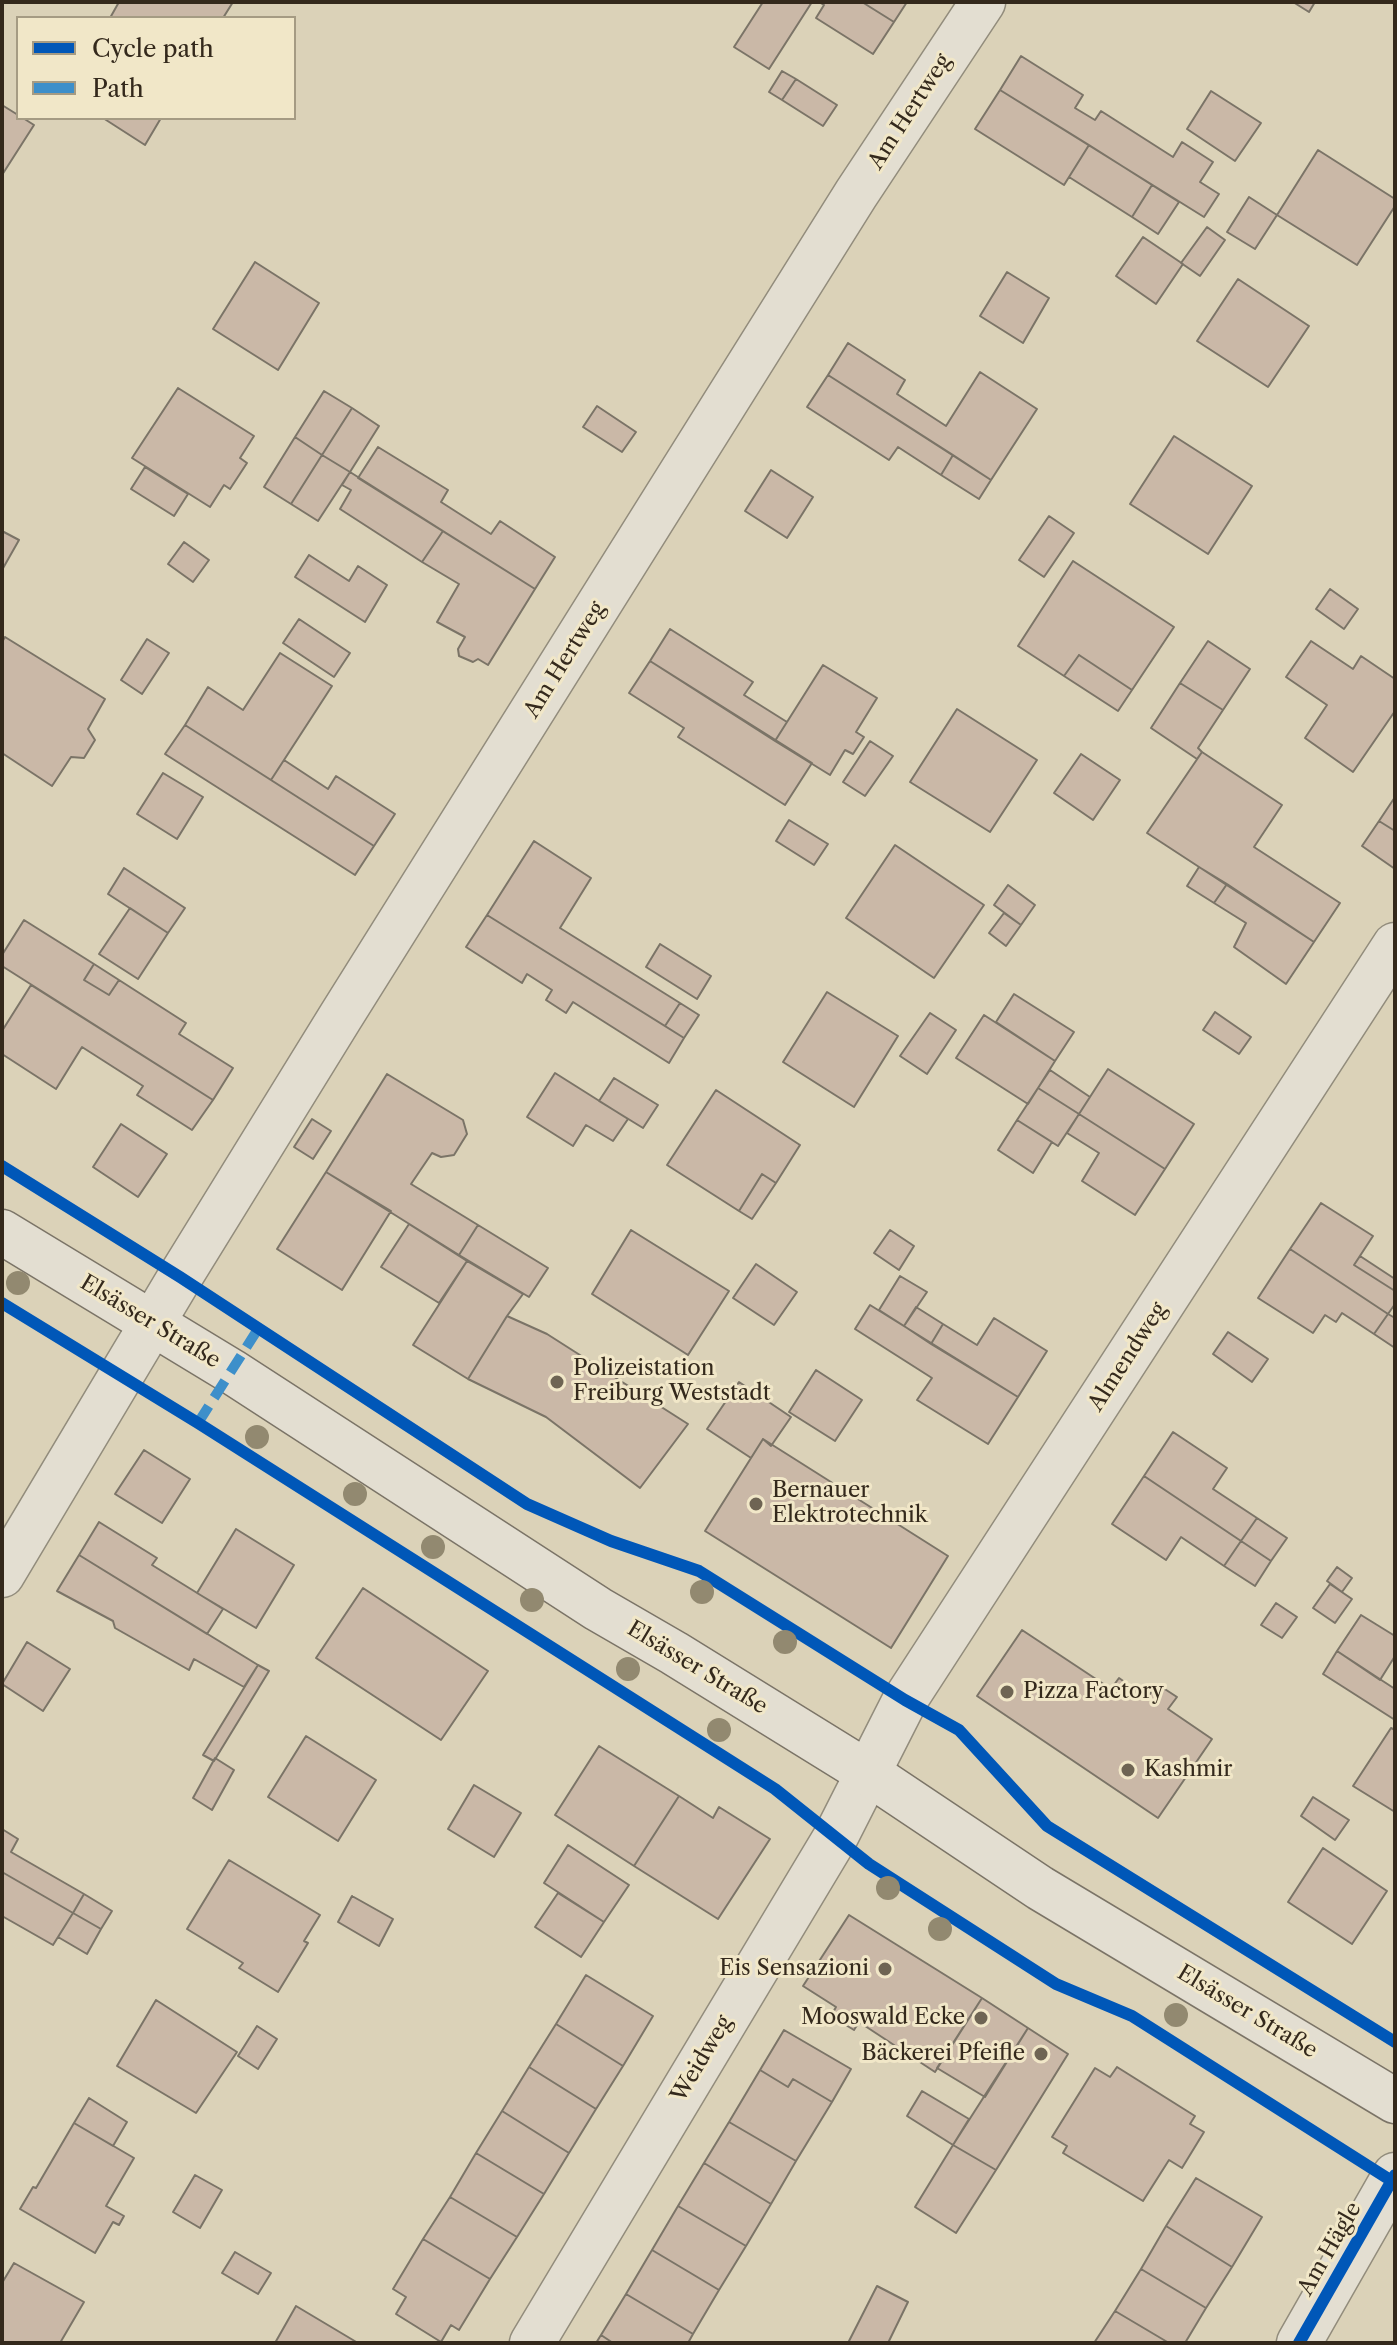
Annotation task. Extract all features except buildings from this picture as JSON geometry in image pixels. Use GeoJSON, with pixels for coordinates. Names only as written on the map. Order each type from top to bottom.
{"type":"FeatureCollection","features":[{"type":"Feature","properties":{"kind":"street","name":"Am Hertweg"},"geometry":{"type":"LineString","coordinates":[[2,1575],[341,1016],[856,194],[983,2]]}},
{"type":"Feature","properties":{"kind":"street","name":"Almendweg"},"geometry":{"type":"LineString","coordinates":[[868,1773],[905,1700],[1395,945]]}},
{"type":"Feature","properties":{"kind":"street","name":"Elsässer Straße"},"geometry":{"type":"LineString","coordinates":[[2,1232],[231,1371],[598,1609],[868,1773],[1040,1888],[1395,2101]]}},
{"type":"Feature","properties":{"kind":"street","name":"Weidweg"},"geometry":{"type":"LineString","coordinates":[[532,2343],[835,1838],[868,1773]]}},
{"type":"Feature","properties":{"kind":"street","name":"Am Hägle"},"geometry":{"type":"LineString","coordinates":[[1299,2343],[1395,2175]]}},
{"type":"Feature","properties":{"kind":"marked path"},"geometry":{"type":"LineString","coordinates":[[198,1423],[258,1329]]}},
{"type":"Feature","properties":{"kind":"cycle path"},"geometry":{"type":"LineString","coordinates":[[2,1166],[180,1277],[527,1504],[611,1541],[699,1571],[905,1700],[959,1730],[1047,1826],[1395,2042]]}},
{"type":"Feature","properties":{"kind":"cycle path"},"geometry":{"type":"LineString","coordinates":[[2,1303],[198,1423],[775,1789],[869,1864],[1056,1984],[1132,2016],[1395,2183]]}},
{"type":"Feature","properties":{"kind":"cycle path"},"geometry":{"type":"LineString","coordinates":[[1299,2343],[1395,2175]]}},
{"type":"Feature","properties":{"kind":"place","name":"Polizeistation Freiburg Weststadt"},"geometry":{"type":"Point","coordinates":[557,1382]}},
{"type":"Feature","properties":{"kind":"place","name":"Bernauer Elektrotechnik"},"geometry":{"type":"Point","coordinates":[756,1504]}},
{"type":"Feature","properties":{"kind":"place","name":"Pizza Factory"},"geometry":{"type":"Point","coordinates":[1007,1692]}},
{"type":"Feature","properties":{"kind":"place","name":"Kashmir"},"geometry":{"type":"Point","coordinates":[1128,1770]}},
{"type":"Feature","properties":{"kind":"place","name":"Eis Sensazioni"},"geometry":{"type":"Point","coordinates":[885,1969]}},
{"type":"Feature","properties":{"kind":"place","name":"Mooswald Ecke"},"geometry":{"type":"Point","coordinates":[981,2018]}},
{"type":"Feature","properties":{"kind":"place","name":"Bäckerei Pfeifle"},"geometry":{"type":"Point","coordinates":[1041,2054]}}]}
